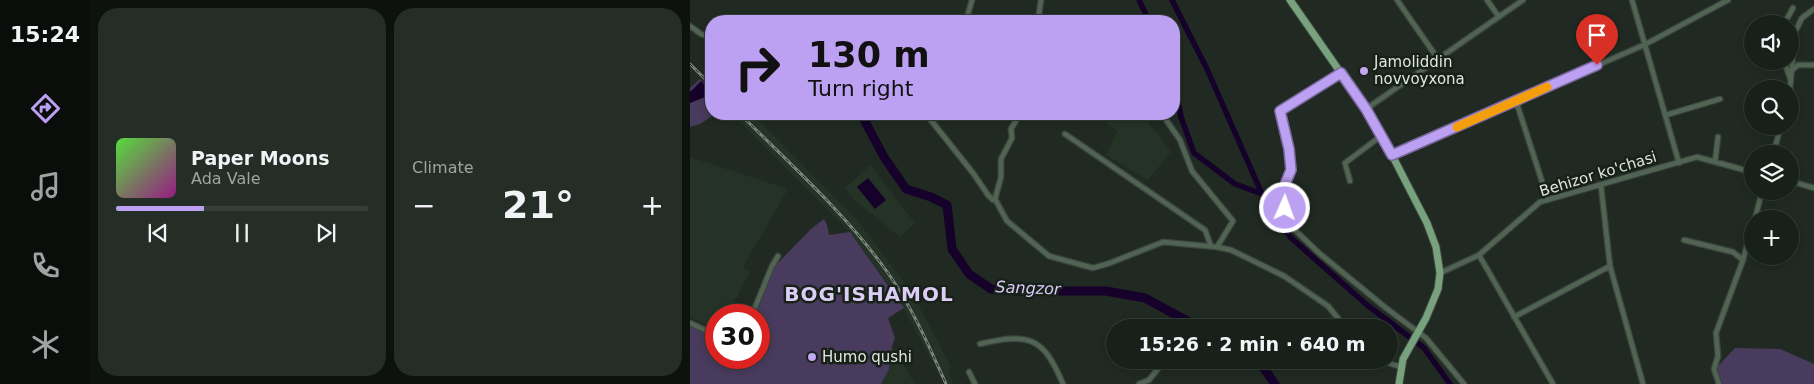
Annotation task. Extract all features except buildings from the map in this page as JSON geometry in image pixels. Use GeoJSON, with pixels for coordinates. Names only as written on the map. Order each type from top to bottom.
{"type":"FeatureCollection","features":[{"type":"Feature","properties":{"kind":"main road"},"geometry":{"type":"LineString","coordinates":[[1290,0],[1366,109],[1392,155],[1432,235],[1439,260],[1440,273],[1435,297],[1419,332],[1406,351],[1401,367],[1399,384]]}},
{"type":"Feature","properties":{"kind":"street"},"geometry":{"type":"LineString","coordinates":[[968,15],[972,0]]}},
{"type":"Feature","properties":{"kind":"street"},"geometry":{"type":"LineString","coordinates":[[1039,15],[1042,0]]}},
{"type":"Feature","properties":{"kind":"street"},"geometry":{"type":"LineString","coordinates":[[1397,0],[1438,59]]}},
{"type":"Feature","properties":{"kind":"street"},"geometry":{"type":"LineString","coordinates":[[1487,0],[1499,17]]}},
{"type":"Feature","properties":{"kind":"street"},"geometry":{"type":"LineString","coordinates":[[1366,109],[1523,0]]}},
{"type":"Feature","properties":{"kind":"street"},"geometry":{"type":"LineString","coordinates":[[1632,0],[1679,162]]}},
{"type":"Feature","properties":{"kind":"street"},"geometry":{"type":"LineString","coordinates":[[1392,155],[1646,44],[1728,0]]}},
{"type":"Feature","properties":{"kind":"street"},"geometry":{"type":"LineString","coordinates":[[1788,15],[1792,8]]}},
{"type":"Feature","properties":{"kind":"street"},"geometry":{"type":"LineString","coordinates":[[1799,24],[1802,18],[1814,9]]}},
{"type":"Feature","properties":{"kind":"street"},"geometry":{"type":"LineString","coordinates":[[690,26],[705,35]]}},
{"type":"Feature","properties":{"kind":"street"},"geometry":{"type":"LineString","coordinates":[[1799,65],[1814,65]]}},
{"type":"Feature","properties":{"kind":"street"},"geometry":{"type":"LineString","coordinates":[[1788,70],[1791,79]]}},
{"type":"Feature","properties":{"kind":"street"},"geometry":{"type":"LineString","coordinates":[[1791,79],[1792,70]]}},
{"type":"Feature","properties":{"kind":"street"},"geometry":{"type":"LineString","coordinates":[[1341,73],[1280,111],[1289,149],[1291,170],[1286,182],[1285,208],[1296,231],[1319,253],[1426,338],[1464,384]]}},
{"type":"Feature","properties":{"kind":"street"},"geometry":{"type":"LineString","coordinates":[[1666,115],[1720,99]]}},
{"type":"Feature","properties":{"kind":"street"},"geometry":{"type":"LineString","coordinates":[[1516,101],[1548,200]]}},
{"type":"Feature","properties":{"kind":"street"},"geometry":{"type":"LineString","coordinates":[[931,120],[988,195],[993,200],[995,199]]}},
{"type":"Feature","properties":{"kind":"street"},"geometry":{"type":"LineString","coordinates":[[1016,120],[1011,129],[1012,138],[1001,159],[1000,177],[995,199],[1007,221],[1049,256],[1093,268],[1163,242],[1210,246],[1231,250],[1284,276],[1328,306],[1339,319]]}},
{"type":"Feature","properties":{"kind":"street"},"geometry":{"type":"LineString","coordinates":[[1166,120],[1180,140],[1192,171],[1233,220],[1217,247]]}},
{"type":"Feature","properties":{"kind":"street"},"geometry":{"type":"LineString","coordinates":[[1065,134],[1205,230],[1210,246]]}},
{"type":"Feature","properties":{"kind":"street"},"geometry":{"type":"LineString","coordinates":[[1350,180],[1345,162],[1381,136]]}},
{"type":"Feature","properties":{"kind":"street"},"geometry":{"type":"LineString","coordinates":[[1715,162],[1718,137]]}},
{"type":"Feature","properties":{"kind":"street","name":"Behizor ko'chasi"},"geometry":{"type":"LineString","coordinates":[[1440,273],[1480,255],[1540,202],[1697,157],[1744,170]]}},
{"type":"Feature","properties":{"kind":"street"},"geometry":{"type":"LineString","coordinates":[[1799,184],[1814,188]]}},
{"type":"Feature","properties":{"kind":"street"},"geometry":{"type":"LineString","coordinates":[[1601,186],[1610,266],[1643,384]]}},
{"type":"Feature","properties":{"kind":"street"},"geometry":{"type":"LineString","coordinates":[[1684,240],[1733,252],[1743,260]]}},
{"type":"Feature","properties":{"kind":"street"},"geometry":{"type":"LineString","coordinates":[[1480,255],[1553,384]]}},
{"type":"Feature","properties":{"kind":"street"},"geometry":{"type":"LineString","coordinates":[[756,304],[778,256]]}},
{"type":"Feature","properties":{"kind":"street"},"geometry":{"type":"LineString","coordinates":[[1719,384],[1714,369],[1718,356],[1716,333],[1744,256]]}},
{"type":"Feature","properties":{"kind":"street"},"geometry":{"type":"LineString","coordinates":[[1514,317],[1610,266]]}},
{"type":"Feature","properties":{"kind":"street"},"geometry":{"type":"LineString","coordinates":[[690,323],[705,330]]}},
{"type":"Feature","properties":{"kind":"street"},"geometry":{"type":"LineString","coordinates":[[980,344],[1023,338],[1042,346],[1055,365],[1063,384]]}},
{"type":"Feature","properties":{"kind":"street"},"geometry":{"type":"LineString","coordinates":[[1139,384],[1149,380],[1158,369]]}},
{"type":"Feature","properties":{"kind":"street"},"geometry":{"type":"LineString","coordinates":[[969,372],[974,384]]}},
{"type":"Feature","properties":{"kind":"shaded area"},"geometry":{"type":"Polygon","coordinates":[[[700,79],[705,84],[706,120],[690,127],[690,88],[700,79]]]}},
{"type":"Feature","properties":{"kind":"shaded area"},"geometry":{"type":"Polygon","coordinates":[[[701,81],[705,85],[705,97],[690,103],[690,92],[701,81]]]}},
{"type":"Feature","properties":{"kind":"shaded area"},"geometry":{"type":"Polygon","coordinates":[[[738,120],[758,120],[858,221],[912,293],[951,367],[948,371],[953,384],[945,384],[896,295],[850,232],[738,120]]]}},
{"type":"Feature","properties":{"kind":"shaded area"},"geometry":{"type":"Polygon","coordinates":[[[1107,120],[1147,120],[1171,152],[1148,180],[1106,155],[1117,131],[1105,123],[1107,120]]]}},
{"type":"Feature","properties":{"kind":"shaded area"},"geometry":{"type":"Polygon","coordinates":[[[690,157],[788,189],[743,267],[750,272],[733,304],[705,304],[705,324],[690,317],[690,157]]]}},
{"type":"Feature","properties":{"kind":"shaded area"},"geometry":{"type":"Polygon","coordinates":[[[870,165],[915,223],[900,237],[853,199],[845,188],[870,165]]]}},
{"type":"Feature","properties":{"kind":"shaded area"},"geometry":{"type":"Polygon","coordinates":[[[868,178],[886,200],[875,209],[857,187],[868,178]]]}},
{"type":"Feature","properties":{"kind":"shaded area"},"geometry":{"type":"Polygon","coordinates":[[[824,219],[829,235],[850,232],[904,308],[888,318],[895,338],[889,369],[881,384],[690,384],[690,325],[705,332],[705,369],[770,369],[770,304],[758,304],[773,268],[811,229],[824,219]]]}},
{"type":"Feature","properties":{"kind":"shaded area"},"geometry":{"type":"Polygon","coordinates":[[[892,346],[915,384],[881,384],[889,369],[892,346]]]}},
{"type":"Feature","properties":{"kind":"shaded area"},"geometry":{"type":"Polygon","coordinates":[[[1735,348],[1780,349],[1814,364],[1814,384],[1722,384],[1717,367],[1735,348]]]}},
{"type":"Feature","properties":{"kind":"waterway"},"geometry":{"type":"LineString","coordinates":[[1139,0],[1146,15]]}},
{"type":"Feature","properties":{"kind":"waterway"},"geometry":{"type":"LineString","coordinates":[[1172,0],[1180,15]]}},
{"type":"Feature","properties":{"kind":"waterway"},"geometry":{"type":"LineString","coordinates":[[1180,16],[1207,69],[1262,194],[1290,237],[1367,305],[1424,348],[1450,384]]}},
{"type":"Feature","properties":{"kind":"waterway","name":"Sangzor"},"geometry":{"type":"LineString","coordinates":[[690,97],[705,88]]}},
{"type":"Feature","properties":{"kind":"waterway"},"geometry":{"type":"LineString","coordinates":[[1180,111],[1194,153],[1235,184],[1262,194]]}},
{"type":"Feature","properties":{"kind":"waterway","name":"Sangzor"},"geometry":{"type":"LineString","coordinates":[[864,120],[884,157],[906,189],[931,197],[947,205],[952,249],[969,274],[991,289],[1018,291],[1106,291],[1145,298],[1184,319]]}},
{"type":"Feature","properties":{"kind":"waterway","name":"Sangzor"},"geometry":{"type":"LineString","coordinates":[[1264,369],[1275,384]]}},
{"type":"Feature","properties":{"kind":"railway"},"geometry":{"type":"LineString","coordinates":[[690,64],[705,79]]}},
{"type":"Feature","properties":{"kind":"railway"},"geometry":{"type":"LineString","coordinates":[[746,120],[817,190],[872,251],[905,299],[946,384]]}},
{"type":"Feature","properties":{"kind":"slow traffic"},"geometry":{"type":"LineString","coordinates":[[1457,127],[1547,87]]}},
{"type":"Feature","properties":{"kind":"place","name":"Jamoliddin novvoyxona"},"geometry":{"type":"Point","coordinates":[1364,71]}},
{"type":"Feature","properties":{"kind":"place","name":"Humo qushi"},"geometry":{"type":"Point","coordinates":[812,357]}},
{"type":"Feature","properties":{"kind":"district","name":"BOG'ISHAMOL"},"geometry":{"type":"Point","coordinates":[869,294]}},
{"type":"Feature","properties":{"kind":"route"},"geometry":{"type":"LineString","coordinates":[[1285,208],[1286,182],[1291,170],[1289,149],[1280,111],[1341,73],[1366,109],[1392,155],[1597,65]]}}]}
